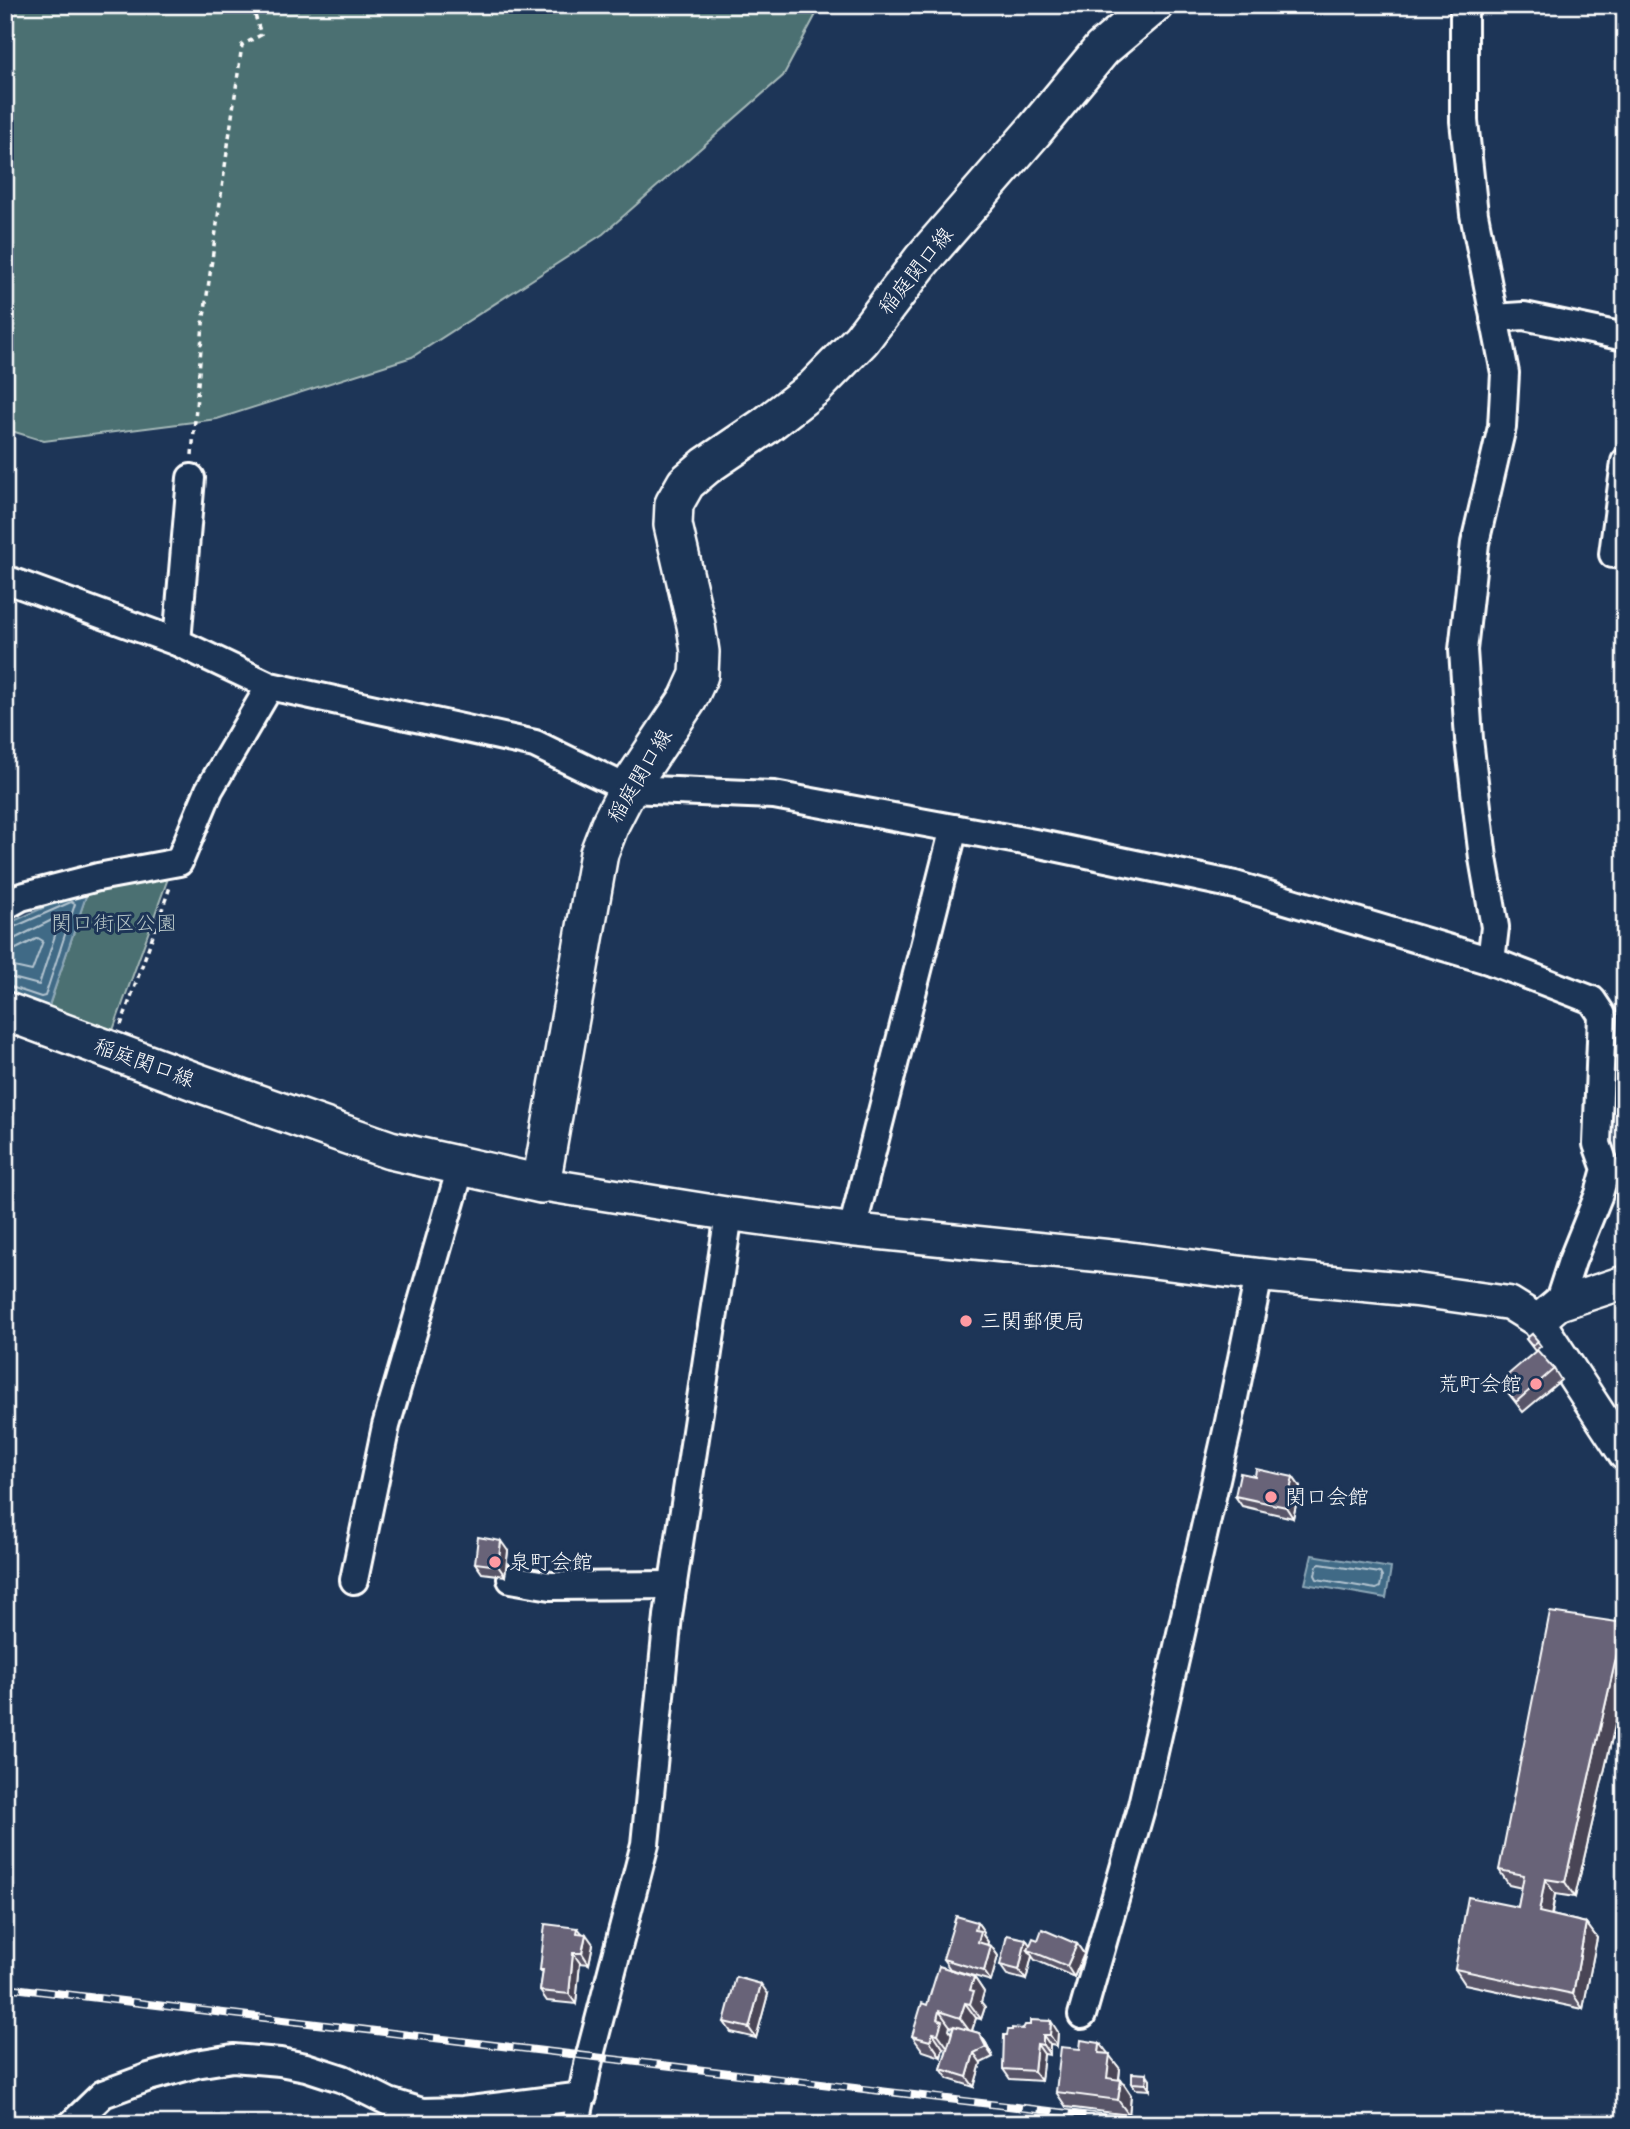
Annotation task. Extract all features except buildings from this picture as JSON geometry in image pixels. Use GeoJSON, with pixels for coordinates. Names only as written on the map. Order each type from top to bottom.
{"type":"FeatureCollection","features":[{"type":"Feature","properties":{"kind":"main road","name":"稲庭関口線"},"geometry":{"type":"LineString","coordinates":[[5,1011],[390,1150],[541,1184],[599,853],[628,789],[688,699],[699,675],[700,652],[673,526],[674,504],[686,483],[814,388],[861,340],[922,260],[1102,49],[1154,5]]}},
{"type":"Feature","properties":{"kind":"street"},"geometry":{"type":"LineString","coordinates":[[1464,5],[1464,121],[1474,214],[1505,373],[1502,427],[1475,543],[1463,649],[1472,766],[1483,858],[1495,927],[1491,961]]}},
{"type":"Feature","properties":{"kind":"street"},"geometry":{"type":"LineString","coordinates":[[1494,318],[1524,316],[1625,337]]}},
{"type":"Feature","properties":{"kind":"street"},"geometry":{"type":"LineString","coordinates":[[1613,554],[1625,462]]}},
{"type":"Feature","properties":{"kind":"street"},"geometry":{"type":"LineString","coordinates":[[177,642],[191,478]]}},
{"type":"Feature","properties":{"kind":"street"},"geometry":{"type":"LineString","coordinates":[[5,579],[177,642],[270,686],[535,744],[628,789],[774,795],[954,828],[1235,885],[1491,961],[1592,1000],[1602,1015],[1597,1144],[1615,1165],[1599,1194],[1548,1312]]}},
{"type":"Feature","properties":{"kind":"street"},"geometry":{"type":"LineString","coordinates":[[5,905],[20,897],[98,877],[179,862],[209,790],[270,686]]}},
{"type":"Feature","properties":{"kind":"street"},"geometry":{"type":"LineString","coordinates":[[852,1230],[954,828]]}},
{"type":"Feature","properties":{"kind":"street"},"geometry":{"type":"LineString","coordinates":[[354,1580],[386,1426],[461,1167]]}},
{"type":"Feature","properties":{"kind":"street"},"geometry":{"type":"LineString","coordinates":[[541,1184],[729,1214],[852,1230],[1416,1290],[1509,1303],[1548,1312],[1625,1282]]}},
{"type":"Feature","properties":{"kind":"street"},"geometry":{"type":"LineString","coordinates":[[576,2124],[590,2055],[645,1844],[673,1585],[729,1214]]}},
{"type":"Feature","properties":{"kind":"street"},"geometry":{"type":"LineString","coordinates":[[1082,2015],[1142,1805],[1229,1422],[1259,1275]]}},
{"type":"Feature","properties":{"kind":"street"},"geometry":{"type":"LineString","coordinates":[[1548,1312],[1625,1454]]}},
{"type":"Feature","properties":{"kind":"street"},"geometry":{"type":"LineString","coordinates":[[511,1579],[551,1587],[673,1585]]}},
{"type":"Feature","properties":{"kind":"street"},"geometry":{"type":"LineString","coordinates":[[72,2124],[103,2094],[149,2077],[196,2064],[233,2058],[306,2067],[343,2079],[389,2102],[422,2112],[462,2111],[583,2096]]}},
{"type":"Feature","properties":{"kind":"path"},"geometry":{"type":"LineString","coordinates":[[191,478],[203,324],[242,45],[261,35],[252,5]]}},
{"type":"Feature","properties":{"kind":"path"},"geometry":{"type":"LineString","coordinates":[[111,1051],[179,862]]}},
{"type":"Feature","properties":{"kind":"green space"},"geometry":{"type":"Polygon","coordinates":[[[5,5],[821,5],[783,76],[603,234],[412,357],[217,419],[44,441],[5,429],[5,5]]]}},
{"type":"Feature","properties":{"kind":"green space","name":"関口街区公園"},"geometry":{"type":"Polygon","coordinates":[[[171,870],[108,1044],[44,1021],[89,887],[171,870]]]}},
{"type":"Feature","properties":{"kind":"water"},"geometry":{"type":"Polygon","coordinates":[[[89,887],[48,1008],[5,991],[5,925],[89,887]]]}},
{"type":"Feature","properties":{"kind":"water"},"geometry":{"type":"Polygon","coordinates":[[[1312,1555],[1391,1568],[1386,1598],[1305,1584],[1312,1555]]]}},
{"type":"Feature","properties":{"kind":"railway"},"geometry":{"type":"LineString","coordinates":[[5,1987],[1159,2124]]}},
{"type":"Feature","properties":{"kind":"place","name":"三関郵便局"},"geometry":{"type":"Point","coordinates":[966,1321]}},
{"type":"Feature","properties":{"kind":"place","name":"荒町会館"},"geometry":{"type":"Point","coordinates":[1536,1384]}},
{"type":"Feature","properties":{"kind":"place","name":"関口会館"},"geometry":{"type":"Point","coordinates":[1271,1497]}},
{"type":"Feature","properties":{"kind":"place","name":"泉町会館"},"geometry":{"type":"Point","coordinates":[495,1562]}}]}
